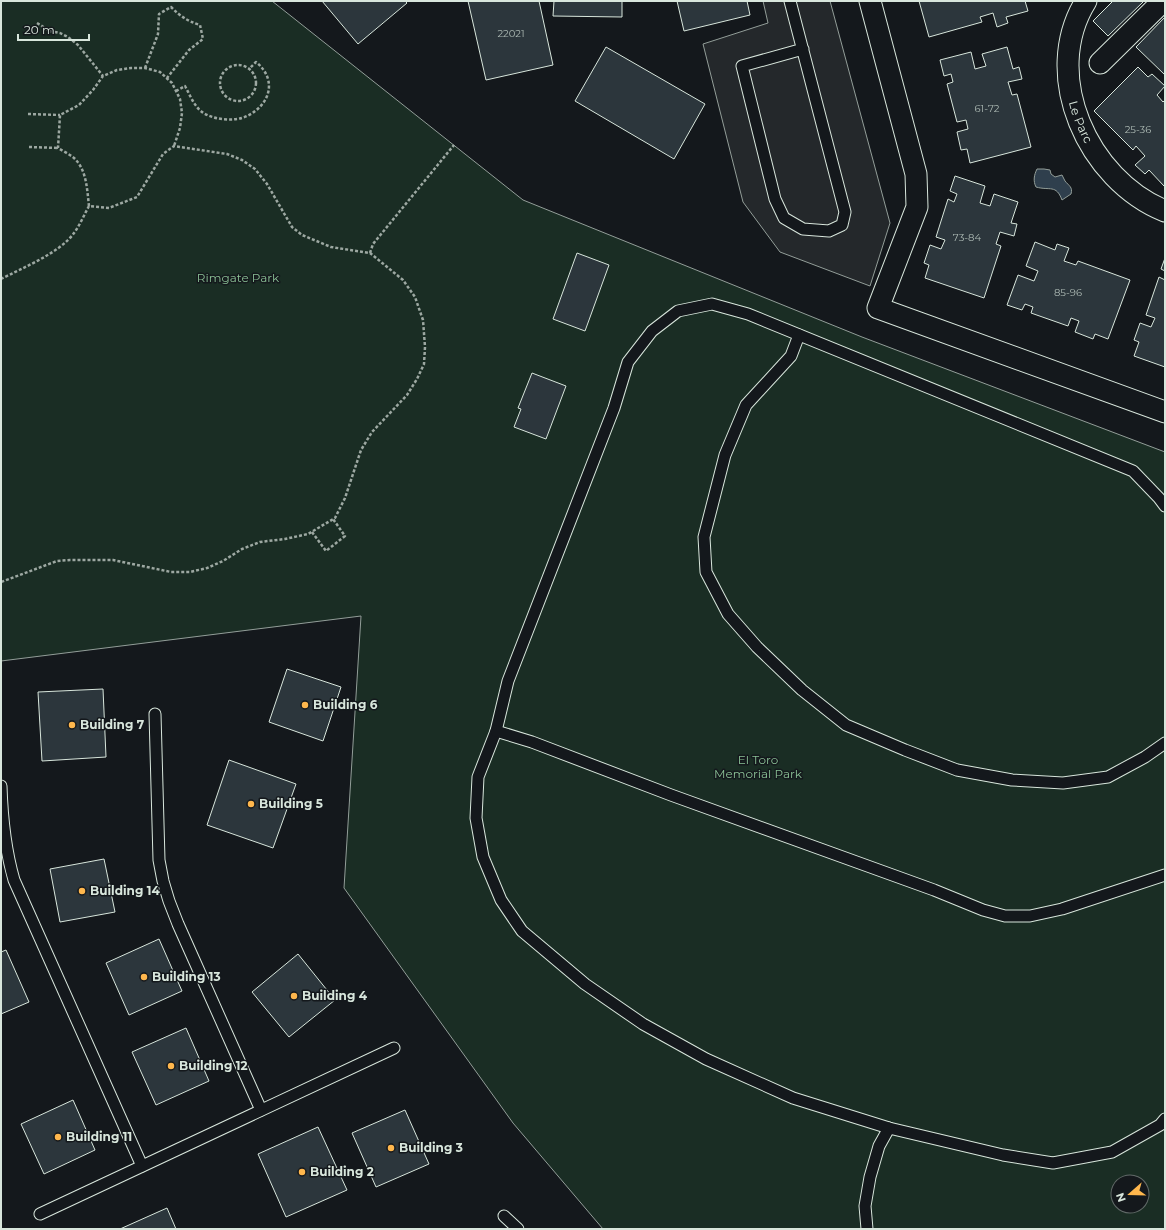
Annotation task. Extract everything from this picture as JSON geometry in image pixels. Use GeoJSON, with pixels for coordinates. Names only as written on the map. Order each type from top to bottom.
{"type":"FeatureCollection","features":[{"type":"Feature","properties":{"kind":"street"},"geometry":{"type":"LineString","coordinates":[[870,1],[916,174],[917,206],[878,308],[1165,412]]}},
{"type":"Feature","properties":{"kind":"street","name":"Le Parc"},"geometry":{"type":"LineString","coordinates":[[1086,1],[1080,10],[1071,40],[1068,68],[1073,104],[1084,132],[1101,160],[1121,184],[1140,199],[1165,211]]}},
{"type":"Feature","properties":{"kind":"street"},"geometry":{"type":"LineString","coordinates":[[1100,63],[1163,1]]}},
{"type":"Feature","properties":{"kind":"lane"},"geometry":{"type":"LineString","coordinates":[[790,1],[803,49],[845,212],[842,225],[829,230],[803,229],[784,218],[775,199],[742,66],[803,49]]}},
{"type":"Feature","properties":{"kind":"lane"},"geometry":{"type":"LineString","coordinates":[[1163,1125],[1112,1152],[1053,1163],[1003,1155],[889,1128],[793,1098],[706,1059],[643,1024],[584,984],[522,930],[501,900],[483,857],[476,818],[478,777],[496,731],[508,681],[614,408],[628,362],[652,331],[678,311],[712,304],[748,314],[1133,471],[1165,506]]}},
{"type":"Feature","properties":{"kind":"lane"},"geometry":{"type":"LineString","coordinates":[[799,335],[791,356],[746,404],[725,454],[704,538],[706,572],[728,614],[757,647],[802,690],[846,725],[957,770],[1012,780],[1063,783],[1108,778],[1145,757],[1165,743]]}},
{"type":"Feature","properties":{"kind":"lane"},"geometry":{"type":"LineString","coordinates":[[155,714],[159,860],[163,881],[178,924],[261,1110]]}},
{"type":"Feature","properties":{"kind":"lane"},"geometry":{"type":"LineString","coordinates":[[496,731],[532,742],[983,910],[1005,916],[1030,916],[1062,909],[1165,875]]}},
{"type":"Feature","properties":{"kind":"lane"},"geometry":{"type":"LineString","coordinates":[[1,786],[2,813],[7,856],[14,880],[142,1166]]}},
{"type":"Feature","properties":{"kind":"lane"},"geometry":{"type":"LineString","coordinates":[[40,1214],[394,1048]]}},
{"type":"Feature","properties":{"kind":"lane"},"geometry":{"type":"LineString","coordinates":[[867,1229],[864,1206],[870,1177],[879,1146],[889,1128]]}},
{"type":"Feature","properties":{"kind":"lane"},"geometry":{"type":"LineString","coordinates":[[504,1216],[518,1229]]}},
{"type":"Feature","properties":{"kind":"path"},"geometry":{"type":"LineString","coordinates":[[146,68],[158,34],[159,14],[171,7],[180,16],[190,22],[200,25],[202,39],[189,50],[167,78]]}},
{"type":"Feature","properties":{"kind":"path"},"geometry":{"type":"LineString","coordinates":[[37,22],[50,31],[60,33],[68,37],[78,45],[103,76]]}},
{"type":"Feature","properties":{"kind":"path"},"geometry":{"type":"LineString","coordinates":[[176,91],[185,86],[195,105],[202,112],[210,116],[239,119],[247,116],[263,103],[270,85],[268,76],[262,67],[256,62],[249,69]]}},
{"type":"Feature","properties":{"kind":"path"},"geometry":{"type":"LineString","coordinates":[[232,66],[244,66],[249,69],[253,73],[255,79],[256,85],[254,92],[239,102],[227,98],[220,89],[220,77],[223,72],[232,66]]}},
{"type":"Feature","properties":{"kind":"path"},"geometry":{"type":"LineString","coordinates":[[28,114],[60,115],[79,105],[93,90],[103,76],[117,70],[146,68],[160,72],[172,83],[180,99],[182,113],[180,128],[174,146],[162,154],[137,197],[109,208],[89,206]]}},
{"type":"Feature","properties":{"kind":"path"},"geometry":{"type":"LineString","coordinates":[[58,148],[60,115]]}},
{"type":"Feature","properties":{"kind":"path"},"geometry":{"type":"LineString","coordinates":[[370,253],[373,244],[454,145]]}},
{"type":"Feature","properties":{"kind":"path"},"geometry":{"type":"LineString","coordinates":[[1,582],[57,561],[113,560],[171,572],[190,572],[207,568],[223,561],[242,549],[260,542],[285,539],[312,532],[335,518],[345,498],[360,450],[372,432],[407,395],[424,364],[425,347],[423,320],[415,297],[403,280],[370,253],[331,247],[302,236],[292,227],[267,184],[255,169],[242,160],[226,154],[174,146]]}},
{"type":"Feature","properties":{"kind":"path"},"geometry":{"type":"LineString","coordinates":[[1,279],[44,257],[62,245],[74,234],[89,206],[86,184],[82,170],[74,158],[58,148],[29,147]]}},
{"type":"Feature","properties":{"kind":"path"},"geometry":{"type":"LineString","coordinates":[[312,532],[326,551],[345,536],[333,519]]}},
{"type":"Feature","properties":{"kind":"green space","name":"El Toro Memorial Park"},"geometry":{"type":"Polygon","coordinates":[[[1,1],[272,1],[523,200],[862,337],[1165,452],[1165,1229],[603,1229],[513,1123],[344,888],[361,616],[1,661],[1,1]]]}},
{"type":"Feature","properties":{"kind":"shaded area"},"geometry":{"type":"Polygon","coordinates":[[[763,1],[830,1],[890,223],[870,286],[780,252],[743,202],[703,44],[768,23],[763,1]]]}},
{"type":"Feature","properties":{"kind":"water"},"geometry":{"type":"Polygon","coordinates":[[[1037,169],[1050,170],[1051,174],[1055,177],[1062,175],[1071,188],[1071,194],[1062,200],[1060,195],[1055,190],[1036,187],[1034,178],[1037,169]]]}},
{"type":"Feature","properties":{"kind":"building"},"geometry":{"type":"Polygon","coordinates":[[[322,1],[405,1],[407,3],[358,44],[322,1]]]}},
{"type":"Feature","properties":{"kind":"building"},"geometry":{"type":"Polygon","coordinates":[[[468,1],[539,1],[553,65],[486,80],[468,1]]]}},
{"type":"Feature","properties":{"kind":"building"},"geometry":{"type":"Polygon","coordinates":[[[554,1],[622,1],[622,17],[553,16],[554,1]]]}},
{"type":"Feature","properties":{"kind":"building"},"geometry":{"type":"Polygon","coordinates":[[[677,1],[747,1],[750,15],[684,31],[677,1]]]}},
{"type":"Feature","properties":{"kind":"building"},"geometry":{"type":"Polygon","coordinates":[[[919,1],[1025,1],[1028,11],[1006,17],[1008,23],[997,27],[993,13],[980,17],[982,22],[929,37],[919,1]]]}},
{"type":"Feature","properties":{"kind":"building"},"geometry":{"type":"Polygon","coordinates":[[[1113,1],[1144,1],[1108,36],[1093,21],[1113,1]]]}},
{"type":"Feature","properties":{"kind":"building"},"geometry":{"type":"Polygon","coordinates":[[[1165,17],[1165,75],[1136,47],[1165,17]]]}},
{"type":"Feature","properties":{"kind":"building"},"geometry":{"type":"Polygon","coordinates":[[[606,47],[705,104],[674,159],[575,101],[606,47]]]}},
{"type":"Feature","properties":{"kind":"building"},"geometry":{"type":"Polygon","coordinates":[[[1007,47],[1013,69],[1019,67],[1022,79],[1008,82],[1012,95],[1017,94],[1031,147],[970,163],[967,149],[961,150],[957,132],[968,129],[966,120],[957,122],[947,84],[953,82],[951,74],[944,76],[940,60],[971,52],[975,69],[986,66],[982,54],[1007,47]]]}},
{"type":"Feature","properties":{"kind":"building"},"geometry":{"type":"Polygon","coordinates":[[[1138,67],[1148,77],[1152,74],[1165,86],[1157,95],[1163,102],[1165,100],[1164,186],[1149,170],[1145,174],[1135,165],[1145,156],[1136,146],[1133,150],[1094,111],[1138,67]]]}},
{"type":"Feature","properties":{"kind":"building"},"geometry":{"type":"Polygon","coordinates":[[[955,176],[985,186],[980,203],[990,206],[994,194],[1018,202],[1011,223],[1017,224],[1014,236],[1000,232],[996,244],[1001,246],[984,298],[925,278],[929,265],[924,263],[930,245],[941,249],[945,240],[936,237],[948,199],[954,202],[957,194],[950,191],[955,176]]]}},
{"type":"Feature","properties":{"kind":"building"},"geometry":{"type":"Polygon","coordinates":[[[1035,242],[1055,250],[1057,244],[1069,248],[1064,261],[1076,265],[1078,261],[1130,280],[1108,339],[1095,334],[1093,339],[1075,332],[1079,321],[1071,318],[1068,326],[1031,313],[1033,307],[1025,304],[1022,310],[1007,305],[1018,275],[1034,281],[1038,271],[1026,266],[1035,242]]]}},
{"type":"Feature","properties":{"kind":"building"},"geometry":{"type":"Polygon","coordinates":[[[577,253],[609,265],[585,331],[553,319],[577,253]]]}},
{"type":"Feature","properties":{"kind":"building"},"geometry":{"type":"Polygon","coordinates":[[[1165,258],[1165,271],[1161,269],[1165,258]]]}},
{"type":"Feature","properties":{"kind":"building"},"geometry":{"type":"Polygon","coordinates":[[[1159,277],[1165,280],[1165,367],[1134,356],[1139,342],[1134,340],[1140,323],[1151,327],[1155,318],[1146,315],[1159,277]]]}},
{"type":"Feature","properties":{"kind":"building"},"geometry":{"type":"Polygon","coordinates":[[[532,373],[566,386],[546,439],[514,427],[521,409],[518,408],[532,373]]]}},
{"type":"Feature","properties":{"kind":"building","name":"Building 6"},"geometry":{"type":"Polygon","coordinates":[[[287,669],[341,687],[323,741],[269,722],[287,669]]]}},
{"type":"Feature","properties":{"kind":"building","name":"Building 7"},"geometry":{"type":"Polygon","coordinates":[[[103,689],[106,757],[42,761],[38,692],[103,689]]]}},
{"type":"Feature","properties":{"kind":"building","name":"Building 5"},"geometry":{"type":"Polygon","coordinates":[[[229,760],[296,784],[273,848],[207,825],[229,760]]]}},
{"type":"Feature","properties":{"kind":"building","name":"Building 14"},"geometry":{"type":"Polygon","coordinates":[[[104,859],[115,912],[60,922],[50,869],[104,859]]]}},
{"type":"Feature","properties":{"kind":"building","name":"Building 13"},"geometry":{"type":"Polygon","coordinates":[[[159,939],[182,991],[129,1015],[106,963],[159,939]]]}},
{"type":"Feature","properties":{"kind":"building"},"geometry":{"type":"Polygon","coordinates":[[[6,950],[29,1002],[1,1014],[1,952],[6,950]]]}},
{"type":"Feature","properties":{"kind":"building","name":"Building 4"},"geometry":{"type":"Polygon","coordinates":[[[298,954],[335,1000],[289,1037],[252,992],[298,954]]]}},
{"type":"Feature","properties":{"kind":"building","name":"Building 12"},"geometry":{"type":"Polygon","coordinates":[[[186,1028],[209,1081],[156,1105],[132,1052],[186,1028]]]}},
{"type":"Feature","properties":{"kind":"building","name":"Building 11"},"geometry":{"type":"Polygon","coordinates":[[[73,1100],[95,1150],[44,1174],[21,1124],[73,1100]]]}},
{"type":"Feature","properties":{"kind":"building","name":"Building 3"},"geometry":{"type":"Polygon","coordinates":[[[405,1110],[429,1164],[376,1187],[352,1133],[405,1110]]]}},
{"type":"Feature","properties":{"kind":"building","name":"Building 2"},"geometry":{"type":"Polygon","coordinates":[[[318,1127],[347,1190],[286,1217],[258,1154],[318,1127]]]}},
{"type":"Feature","properties":{"kind":"building"},"geometry":{"type":"Polygon","coordinates":[[[167,1208],[176,1229],[120,1229],[167,1208]]]}},
{"type":"Feature","properties":{"kind":"place","name":"Building 6"},"geometry":{"type":"Point","coordinates":[305,705]}},
{"type":"Feature","properties":{"kind":"place","name":"Building 7"},"geometry":{"type":"Point","coordinates":[72,725]}},
{"type":"Feature","properties":{"kind":"place","name":"Building 5"},"geometry":{"type":"Point","coordinates":[251,804]}},
{"type":"Feature","properties":{"kind":"place","name":"Building 14"},"geometry":{"type":"Point","coordinates":[82,891]}},
{"type":"Feature","properties":{"kind":"place","name":"Building 13"},"geometry":{"type":"Point","coordinates":[144,977]}},
{"type":"Feature","properties":{"kind":"place","name":"Building 4"},"geometry":{"type":"Point","coordinates":[294,996]}},
{"type":"Feature","properties":{"kind":"place","name":"Building 12"},"geometry":{"type":"Point","coordinates":[171,1066]}},
{"type":"Feature","properties":{"kind":"place","name":"Building 11"},"geometry":{"type":"Point","coordinates":[58,1137]}},
{"type":"Feature","properties":{"kind":"place","name":"Building 3"},"geometry":{"type":"Point","coordinates":[391,1148]}},
{"type":"Feature","properties":{"kind":"place","name":"Building 2"},"geometry":{"type":"Point","coordinates":[302,1172]}},
{"type":"Feature","properties":{"kind":"park label","name":"Rimgate Park"},"geometry":{"type":"Point","coordinates":[238,278]}}]}
